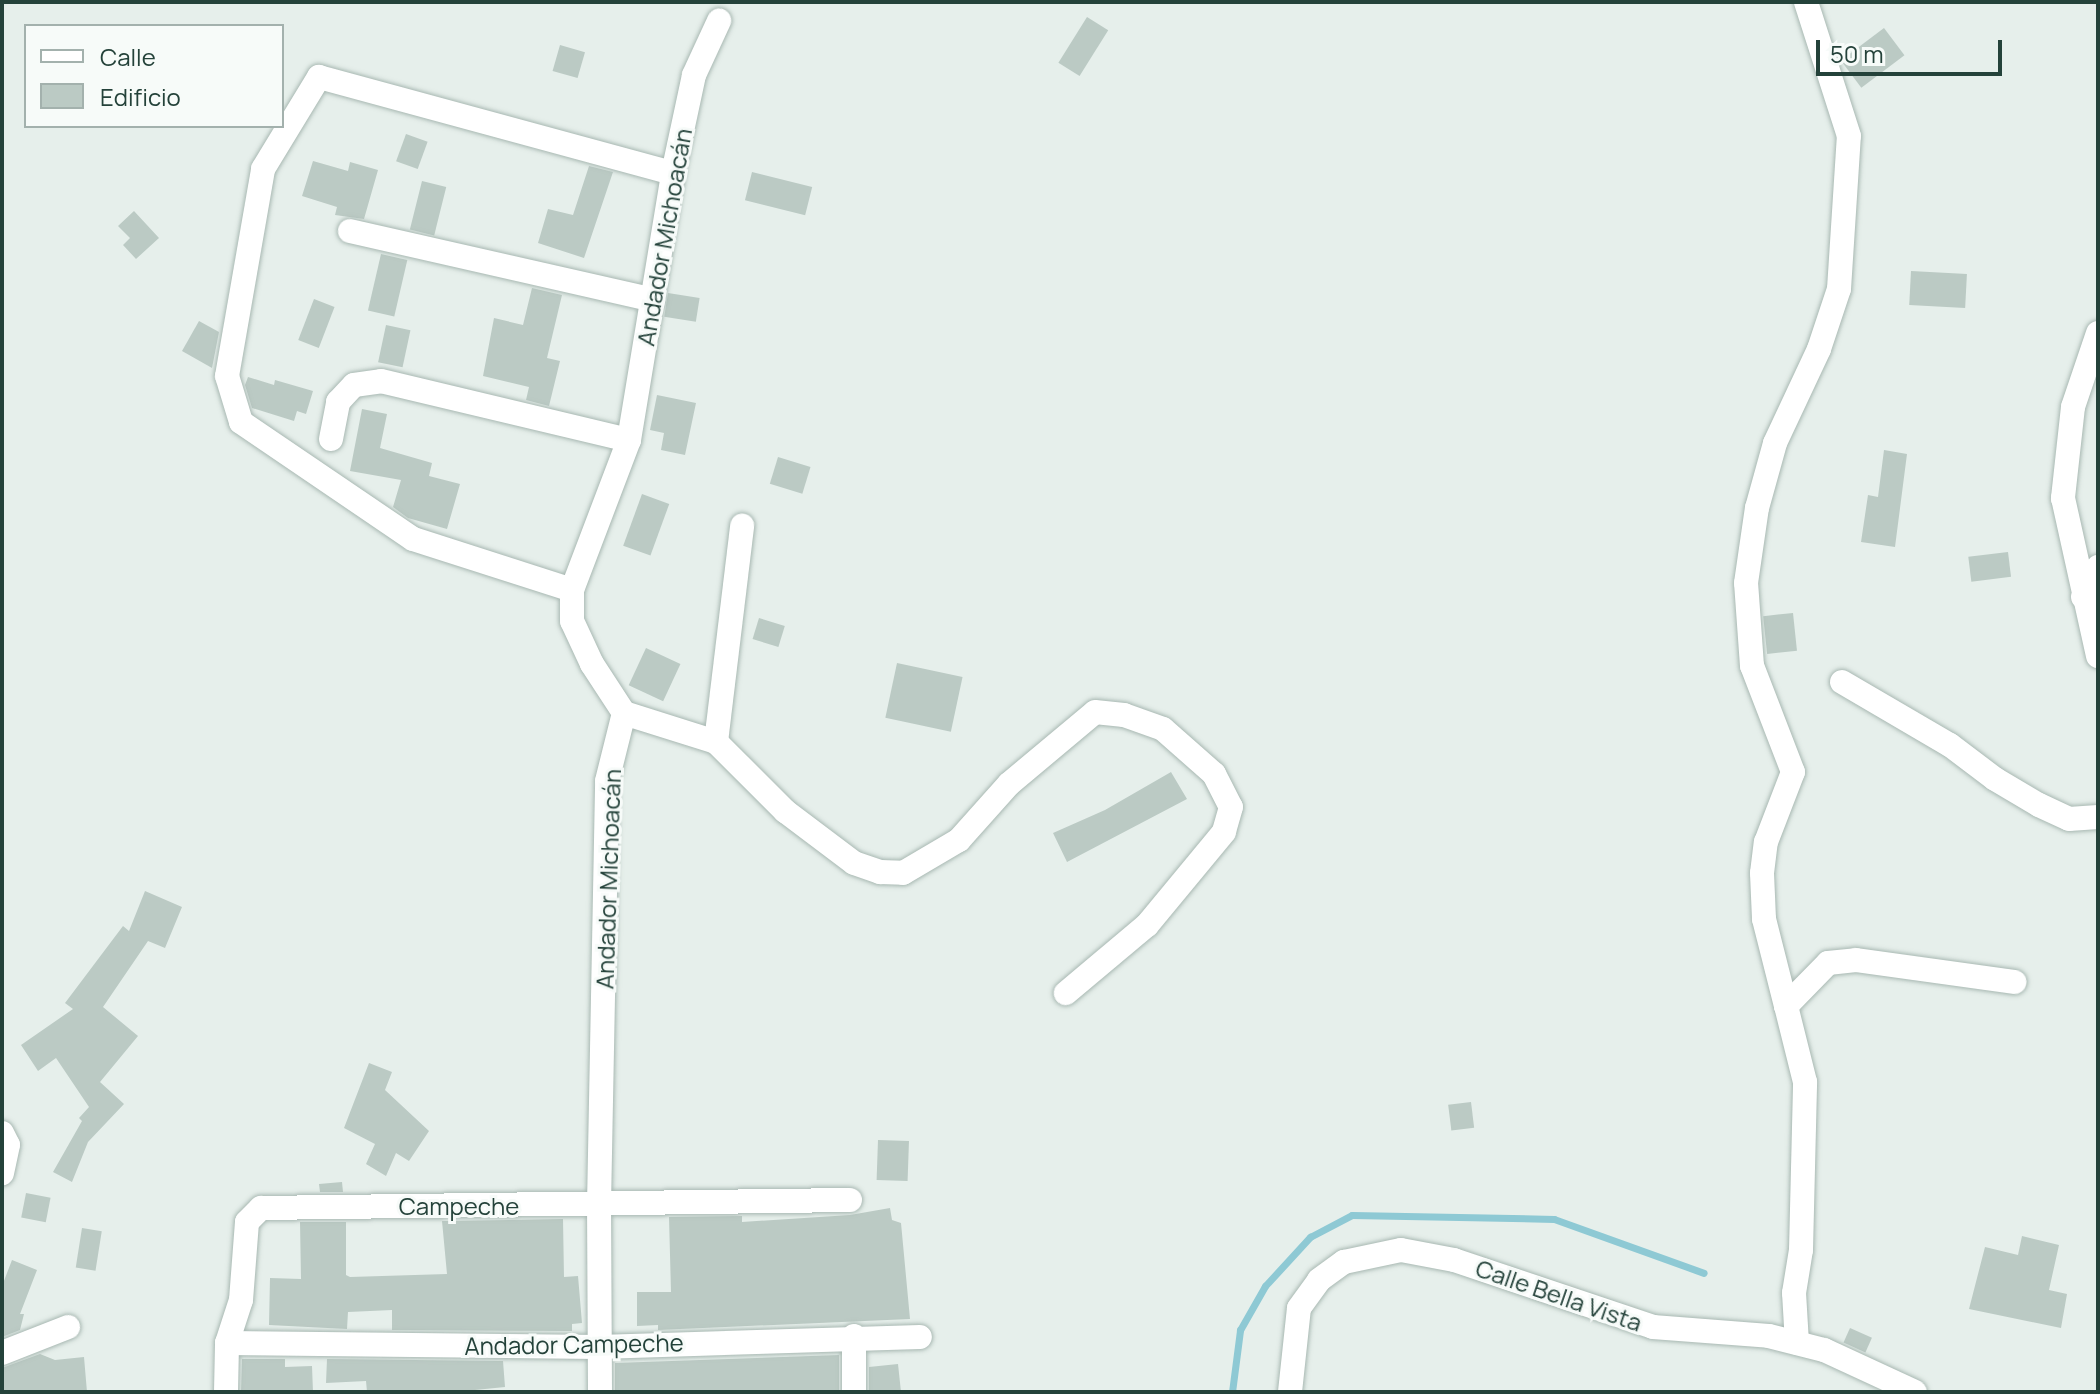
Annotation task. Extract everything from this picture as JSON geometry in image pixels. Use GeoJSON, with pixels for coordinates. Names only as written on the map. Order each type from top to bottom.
{"type":"FeatureCollection","features":[{"type":"Feature","properties":{"kind":"street"},"geometry":{"type":"LineString","coordinates":[[1797,1343],[1794,1293],[1801,1250],[1805,1082],[1764,919],[1762,873],[1766,842],[1793,772],[1752,666],[1746,583],[1757,508],[1775,443],[1819,349],[1839,289],[1849,136],[1806,2]]}},
{"type":"Feature","properties":{"kind":"street","name":"Andador Michoacán"},"geometry":{"type":"LineString","coordinates":[[600,1392],[599,1205],[607,781],[624,713],[592,664],[572,621],[572,590],[629,440],[673,173],[694,75],[719,21]]}},
{"type":"Feature","properties":{"kind":"street"},"geometry":{"type":"LineString","coordinates":[[572,590],[413,539],[241,422],[227,376],[263,169],[319,77],[673,173]]}},
{"type":"Feature","properties":{"kind":"street"},"geometry":{"type":"LineString","coordinates":[[350,231],[653,300]]}},
{"type":"Feature","properties":{"kind":"street"},"geometry":{"type":"LineString","coordinates":[[2098,333],[2073,407],[2063,498],[2098,656]]}},
{"type":"Feature","properties":{"kind":"street"},"geometry":{"type":"LineString","coordinates":[[331,439],[338,402],[354,385],[381,381],[629,440]]}},
{"type":"Feature","properties":{"kind":"street"},"geometry":{"type":"LineString","coordinates":[[716,742],[742,526]]}},
{"type":"Feature","properties":{"kind":"street"},"geometry":{"type":"LineString","coordinates":[[2083,597],[2098,567]]}},
{"type":"Feature","properties":{"kind":"street"},"geometry":{"type":"LineString","coordinates":[[1842,682],[1950,745],[1995,779],[2039,805],[2069,819],[2098,817]]}},
{"type":"Feature","properties":{"kind":"street"},"geometry":{"type":"LineString","coordinates":[[624,713],[716,742],[785,811],[854,863],[880,872],[903,873],[959,840],[1009,784],[1095,712],[1124,715],[1163,729],[1214,774],[1231,807],[1224,832],[1147,925],[1066,993]]}},
{"type":"Feature","properties":{"kind":"street"},"geometry":{"type":"LineString","coordinates":[[1786,1006],[1828,963],[1856,960],[2014,982]]}},
{"type":"Feature","properties":{"kind":"street"},"geometry":{"type":"LineString","coordinates":[[2,1133],[8,1145],[2,1173]]}},
{"type":"Feature","properties":{"kind":"street","name":"Campeche"},"geometry":{"type":"LineString","coordinates":[[226,1392],[227,1343],[241,1300],[247,1222],[261,1208],[850,1200]]}},
{"type":"Feature","properties":{"kind":"street","name":"Calle Bella Vista"},"geometry":{"type":"LineString","coordinates":[[1290,1392],[1299,1308],[1319,1280],[1344,1262],[1401,1250],[1454,1260],[1653,1327],[1769,1336],[1824,1350],[1905,1391]]}},
{"type":"Feature","properties":{"kind":"street"},"geometry":{"type":"LineString","coordinates":[[2,1353],[68,1327]]}},
{"type":"Feature","properties":{"kind":"street"},"geometry":{"type":"LineString","coordinates":[[854,1336],[854,1392]]}},
{"type":"Feature","properties":{"kind":"street","name":"Andador Campeche"},"geometry":{"type":"LineString","coordinates":[[227,1343],[599,1347],[854,1336],[920,1337]]}},
{"type":"Feature","properties":{"kind":"building"},"geometry":{"type":"Polygon","coordinates":[[[1087,17],[1108,30],[1080,76],[1058,63],[1087,17]]]}},
{"type":"Feature","properties":{"kind":"building"},"geometry":{"type":"Polygon","coordinates":[[[1884,28],[1904,55],[1861,88],[1841,60],[1884,28]]]}},
{"type":"Feature","properties":{"kind":"building"},"geometry":{"type":"Polygon","coordinates":[[[560,45],[585,52],[578,78],[553,71],[560,45]]]}},
{"type":"Feature","properties":{"kind":"building"},"geometry":{"type":"Polygon","coordinates":[[[406,134],[428,142],[418,169],[396,161],[406,134]]]}},
{"type":"Feature","properties":{"kind":"building"},"geometry":{"type":"Polygon","coordinates":[[[313,161],[348,171],[350,162],[378,170],[364,219],[335,215],[337,207],[302,196],[313,161]]]}},
{"type":"Feature","properties":{"kind":"building"},"geometry":{"type":"Polygon","coordinates":[[[589,166],[613,172],[584,258],[538,243],[548,209],[573,215],[589,166]]]}},
{"type":"Feature","properties":{"kind":"building"},"geometry":{"type":"Polygon","coordinates":[[[752,172],[812,187],[805,215],[745,200],[752,172]]]}},
{"type":"Feature","properties":{"kind":"building"},"geometry":{"type":"Polygon","coordinates":[[[422,181],[446,187],[434,236],[410,230],[422,181]]]}},
{"type":"Feature","properties":{"kind":"building"},"geometry":{"type":"Polygon","coordinates":[[[134,211],[159,238],[136,259],[123,245],[130,238],[118,226],[134,211]]]}},
{"type":"Feature","properties":{"kind":"building"},"geometry":{"type":"Polygon","coordinates":[[[381,254],[407,260],[394,317],[368,311],[381,254]]]}},
{"type":"Feature","properties":{"kind":"building"},"geometry":{"type":"Polygon","coordinates":[[[1911,271],[1967,274],[1965,308],[1909,305],[1911,271]]]}},
{"type":"Feature","properties":{"kind":"building"},"geometry":{"type":"Polygon","coordinates":[[[532,288],[562,295],[547,358],[560,361],[549,406],[526,400],[529,387],[483,376],[494,318],[523,325],[532,288]]]}},
{"type":"Feature","properties":{"kind":"building"},"geometry":{"type":"Polygon","coordinates":[[[668,293],[700,298],[696,322],[664,317],[668,293]]]}},
{"type":"Feature","properties":{"kind":"building"},"geometry":{"type":"Polygon","coordinates":[[[314,299],[335,307],[319,348],[298,340],[314,299]]]}},
{"type":"Feature","properties":{"kind":"building"},"geometry":{"type":"Polygon","coordinates":[[[199,321],[219,332],[212,368],[182,351],[199,321]]]}},
{"type":"Feature","properties":{"kind":"building"},"geometry":{"type":"Polygon","coordinates":[[[386,325],[410,330],[403,367],[378,362],[386,325]]]}},
{"type":"Feature","properties":{"kind":"building"},"geometry":{"type":"Polygon","coordinates":[[[248,377],[274,385],[275,380],[313,391],[306,414],[297,411],[294,421],[252,408],[245,385],[248,377]]]}},
{"type":"Feature","properties":{"kind":"building"},"geometry":{"type":"Polygon","coordinates":[[[657,395],[696,403],[685,455],[661,450],[664,433],[650,430],[657,395]]]}},
{"type":"Feature","properties":{"kind":"building"},"geometry":{"type":"Polygon","coordinates":[[[362,409],[387,414],[380,448],[432,463],[429,476],[460,484],[447,529],[408,518],[393,507],[401,480],[350,471],[362,409]]]}},
{"type":"Feature","properties":{"kind":"building"},"geometry":{"type":"Polygon","coordinates":[[[1884,450],[1907,454],[1895,547],[1861,542],[1868,495],[1878,497],[1884,450]]]}},
{"type":"Feature","properties":{"kind":"building"},"geometry":{"type":"Polygon","coordinates":[[[778,457],[811,467],[802,494],[770,484],[778,457]]]}},
{"type":"Feature","properties":{"kind":"building"},"geometry":{"type":"Polygon","coordinates":[[[642,494],[669,504],[650,556],[623,546],[642,494]]]}},
{"type":"Feature","properties":{"kind":"building"},"geometry":{"type":"Polygon","coordinates":[[[2008,552],[2011,577],[1971,582],[1968,557],[2008,552]]]}},
{"type":"Feature","properties":{"kind":"building"},"geometry":{"type":"Polygon","coordinates":[[[1793,613],[1797,651],[1767,654],[1763,616],[1793,613]]]}},
{"type":"Feature","properties":{"kind":"building"},"geometry":{"type":"Polygon","coordinates":[[[759,618],[785,626],[778,647],[753,639],[759,618]]]}},
{"type":"Feature","properties":{"kind":"building"},"geometry":{"type":"Polygon","coordinates":[[[646,648],[680,664],[663,701],[629,685],[646,648]]]}},
{"type":"Feature","properties":{"kind":"building"},"geometry":{"type":"Polygon","coordinates":[[[897,663],[963,677],[951,732],[885,718],[897,663]]]}},
{"type":"Feature","properties":{"kind":"building"},"geometry":{"type":"Polygon","coordinates":[[[1171,772],[1187,799],[1067,862],[1053,833],[1105,810],[1171,772]]]}},
{"type":"Feature","properties":{"kind":"building"},"geometry":{"type":"Polygon","coordinates":[[[145,891],[182,907],[165,948],[148,941],[103,1007],[138,1036],[100,1082],[124,1104],[88,1142],[72,1182],[53,1172],[82,1121],[79,1118],[89,1107],[56,1058],[38,1071],[21,1045],[73,1009],[65,1003],[123,926],[129,931],[145,891]]]}},
{"type":"Feature","properties":{"kind":"building"},"geometry":{"type":"Polygon","coordinates":[[[369,1063],[392,1072],[385,1090],[429,1131],[409,1161],[396,1153],[386,1176],[366,1164],[375,1144],[344,1128],[369,1063]]]}},
{"type":"Feature","properties":{"kind":"building"},"geometry":{"type":"Polygon","coordinates":[[[1471,1102],[1474,1128],[1451,1131],[1448,1105],[1471,1102]]]}},
{"type":"Feature","properties":{"kind":"building"},"geometry":{"type":"Polygon","coordinates":[[[878,1140],[909,1141],[908,1181],[877,1180],[878,1140]]]}},
{"type":"Feature","properties":{"kind":"building"},"geometry":{"type":"Polygon","coordinates":[[[342,1182],[343,1192],[320,1192],[319,1184],[342,1182]]]}},
{"type":"Feature","properties":{"kind":"building"},"geometry":{"type":"Polygon","coordinates":[[[26,1193],[51,1198],[46,1222],[21,1218],[26,1193]]]}},
{"type":"Feature","properties":{"kind":"building"},"geometry":{"type":"Polygon","coordinates":[[[890,1208],[892,1220],[901,1223],[910,1319],[658,1330],[658,1325],[637,1326],[637,1292],[671,1292],[669,1217],[742,1216],[742,1222],[850,1215],[890,1208]]]}},
{"type":"Feature","properties":{"kind":"building"},"geometry":{"type":"Polygon","coordinates":[[[563,1219],[564,1277],[578,1276],[582,1323],[572,1324],[572,1331],[392,1330],[392,1310],[348,1312],[347,1329],[269,1325],[270,1278],[301,1279],[300,1222],[346,1222],[346,1275],[350,1277],[447,1274],[442,1221],[563,1219]]]}},
{"type":"Feature","properties":{"kind":"building"},"geometry":{"type":"Polygon","coordinates":[[[82,1228],[102,1231],[95,1271],[76,1268],[82,1228]]]}},
{"type":"Feature","properties":{"kind":"building"},"geometry":{"type":"Polygon","coordinates":[[[2022,1236],[2059,1245],[2049,1290],[2067,1294],[2061,1328],[1969,1309],[1985,1247],[2018,1255],[2022,1236]]]}},
{"type":"Feature","properties":{"kind":"building"},"geometry":{"type":"Polygon","coordinates":[[[12,1260],[37,1270],[20,1314],[24,1314],[20,1330],[2,1337],[2,1286],[12,1260]]]}},
{"type":"Feature","properties":{"kind":"building"},"geometry":{"type":"Polygon","coordinates":[[[1850,1328],[1872,1338],[1865,1352],[1843,1343],[1850,1328]]]}},
{"type":"Feature","properties":{"kind":"building"},"geometry":{"type":"Polygon","coordinates":[[[40,1354],[55,1360],[84,1357],[87,1392],[2,1392],[2,1368],[40,1354]]]}},
{"type":"Feature","properties":{"kind":"building"},"geometry":{"type":"Polygon","coordinates":[[[839,1355],[839,1392],[615,1392],[615,1363],[839,1355]]]}},
{"type":"Feature","properties":{"kind":"building"},"geometry":{"type":"Polygon","coordinates":[[[242,1359],[285,1359],[285,1367],[312,1366],[313,1392],[241,1392],[242,1359]]]}},
{"type":"Feature","properties":{"kind":"building"},"geometry":{"type":"Polygon","coordinates":[[[327,1359],[503,1361],[505,1387],[455,1392],[367,1392],[366,1381],[326,1383],[327,1359]]]}},
{"type":"Feature","properties":{"kind":"building"},"geometry":{"type":"Polygon","coordinates":[[[898,1364],[901,1392],[869,1392],[869,1367],[898,1364]]]}},
{"type":"Feature","properties":{"kind":"waterway"},"geometry":{"type":"LineString","coordinates":[[1232,1392],[1240,1330],[1265,1286],[1310,1237],[1352,1215],[1554,1219],[1704,1273]]}}]}
